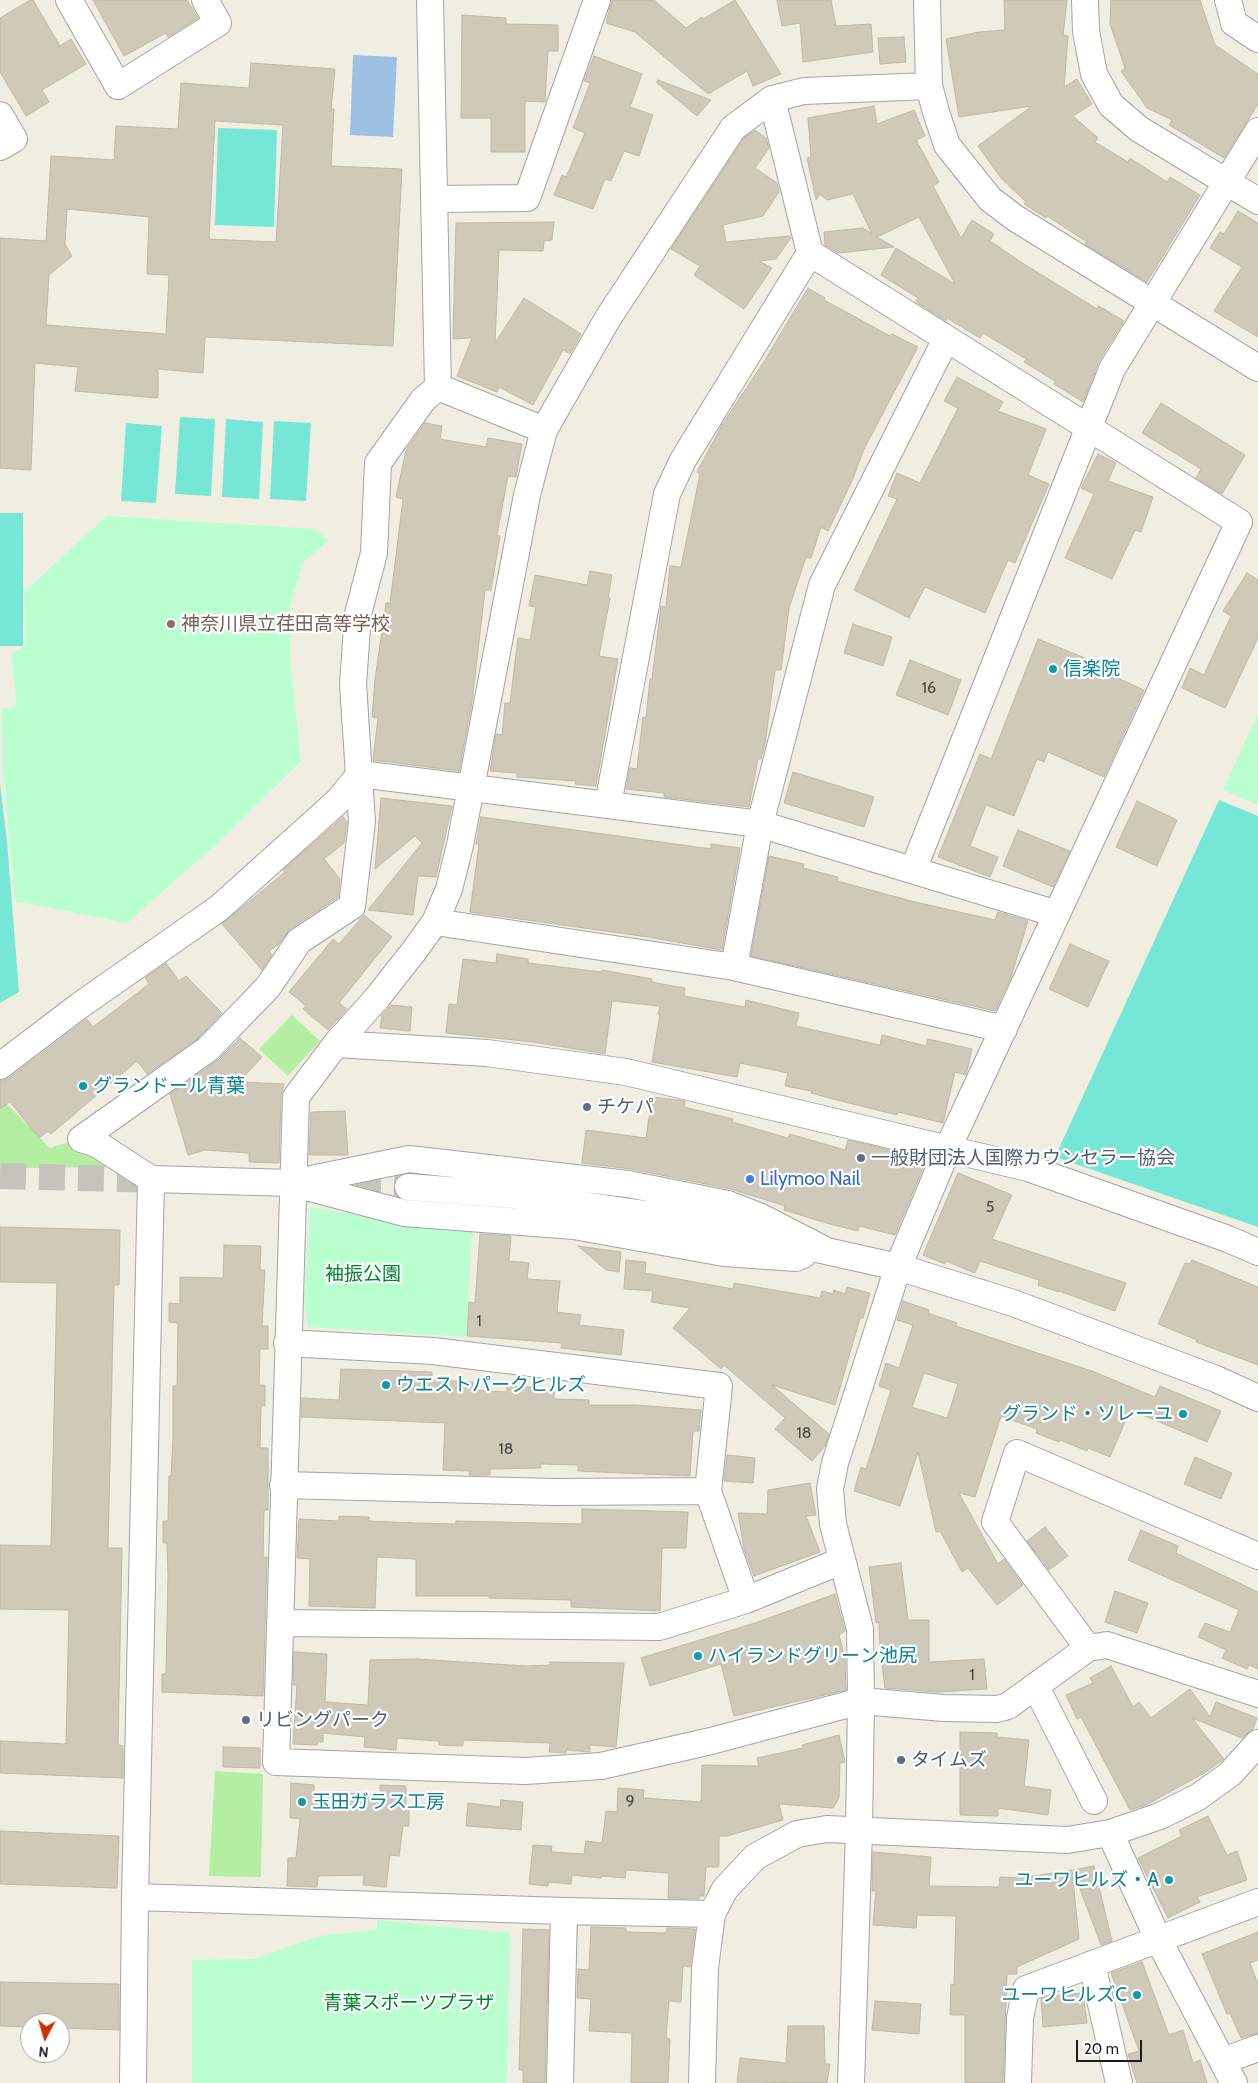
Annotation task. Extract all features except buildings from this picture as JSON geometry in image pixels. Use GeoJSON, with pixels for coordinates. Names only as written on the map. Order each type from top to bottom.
{"type":"FeatureCollection","features":[{"type":"Feature","properties":{"kind":"street"},"geometry":{"type":"LineString","coordinates":[[69,0],[118,86],[218,23],[205,0]]}},
{"type":"Feature","properties":{"kind":"street"},"geometry":{"type":"LineString","coordinates":[[430,0],[438,387]]}},
{"type":"Feature","properties":{"kind":"street"},"geometry":{"type":"LineString","coordinates":[[434,199],[527,198],[596,0]]}},
{"type":"Feature","properties":{"kind":"street"},"geometry":{"type":"LineString","coordinates":[[927,0],[929,86],[947,145],[990,199],[1015,218],[1258,368]]}},
{"type":"Feature","properties":{"kind":"street"},"geometry":{"type":"LineString","coordinates":[[1085,0],[1086,31],[1094,74],[1111,105],[1139,129],[1258,202]]}},
{"type":"Feature","properties":{"kind":"street"},"geometry":{"type":"LineString","coordinates":[[1228,0],[1234,23],[1258,39]]}},
{"type":"Feature","properties":{"kind":"street"},"geometry":{"type":"LineString","coordinates":[[929,86],[804,91],[772,99],[733,128],[608,318],[544,430],[526,504],[450,889],[435,922],[377,998],[336,1044],[296,1097],[287,1343],[276,1762],[525,1771],[601,1766],[711,1741],[861,1701],[944,1708],[996,1709],[1008,1706],[1088,1648],[1107,1646],[1258,1694]]}},
{"type":"Feature","properties":{"kind":"street"},"geometry":{"type":"LineString","coordinates":[[772,99],[810,253],[1239,522],[948,1148],[898,1267],[835,1463],[830,1489],[832,1524],[860,1629],[861,1701],[851,2083]]}},
{"type":"Feature","properties":{"kind":"street"},"geometry":{"type":"LineString","coordinates":[[0,115],[14,139],[0,147]]}},
{"type":"Feature","properties":{"kind":"street"},"geometry":{"type":"LineString","coordinates":[[913,870],[1112,369],[1258,131]]}},
{"type":"Feature","properties":{"kind":"street"},"geometry":{"type":"LineString","coordinates":[[608,804],[666,494],[683,460],[810,253]]}},
{"type":"Feature","properties":{"kind":"street"},"geometry":{"type":"LineString","coordinates":[[734,967],[760,824],[822,585],[946,339]]}},
{"type":"Feature","properties":{"kind":"street"},"geometry":{"type":"LineString","coordinates":[[438,387],[544,430]]}},
{"type":"Feature","properties":{"kind":"street"},"geometry":{"type":"LineString","coordinates":[[438,387],[423,400],[378,462],[374,553],[358,614],[353,684],[362,822],[352,906],[299,941],[268,987],[208,1048],[81,1139],[97,1144],[151,1179],[292,1183],[409,1159],[628,1184],[728,1204],[758,1216],[823,1249]]}},
{"type":"Feature","properties":{"kind":"street"},"geometry":{"type":"LineString","coordinates":[[360,774],[760,824],[1057,914]]}},
{"type":"Feature","properties":{"kind":"street"},"geometry":{"type":"LineString","coordinates":[[0,1066],[79,1006],[218,908],[338,801],[360,774]]}},
{"type":"Feature","properties":{"kind":"street"},"geometry":{"type":"LineString","coordinates":[[435,922],[734,967],[1004,1029]]}},
{"type":"Feature","properties":{"kind":"street"},"geometry":{"type":"LineString","coordinates":[[336,1044],[487,1053],[626,1072],[1028,1168],[1228,1239],[1258,1252]]}},
{"type":"Feature","properties":{"kind":"street"},"geometry":{"type":"LineString","coordinates":[[133,2083],[135,1897],[151,1179]]}},
{"type":"Feature","properties":{"kind":"street"},"geometry":{"type":"LineString","coordinates":[[292,1183],[404,1213],[574,1226],[724,1253],[796,1258],[823,1249]]}},
{"type":"Feature","properties":{"kind":"street"},"geometry":{"type":"LineString","coordinates":[[408,1187],[513,1195],[687,1220],[898,1267],[1013,1303],[1216,1379],[1258,1398]]}},
{"type":"Feature","properties":{"kind":"street"},"geometry":{"type":"LineString","coordinates":[[287,1343],[433,1351],[719,1386],[708,1491],[746,1600]]}},
{"type":"Feature","properties":{"kind":"street"},"geometry":{"type":"LineString","coordinates":[[1088,1648],[994,1522],[1017,1453],[1258,1556]]}},
{"type":"Feature","properties":{"kind":"street"},"geometry":{"type":"LineString","coordinates":[[283,1485],[554,1492],[708,1491]]}},
{"type":"Feature","properties":{"kind":"street"},"geometry":{"type":"LineString","coordinates":[[280,1623],[659,1627],[746,1600],[841,1561]]}},
{"type":"Feature","properties":{"kind":"street"},"geometry":{"type":"LineString","coordinates":[[1036,1687],[1094,1801]]}},
{"type":"Feature","properties":{"kind":"street"},"geometry":{"type":"LineString","coordinates":[[702,2083],[705,1968],[712,1914],[725,1889],[755,1857],[797,1834],[827,1829],[1067,1840],[1110,1833],[1160,1816],[1198,1797],[1230,1774],[1258,1743]]}},
{"type":"Feature","properties":{"kind":"street"},"geometry":{"type":"LineString","coordinates":[[1110,1833],[1158,1939],[1229,2072],[1258,2048]]}},
{"type":"Feature","properties":{"kind":"street"},"geometry":{"type":"LineString","coordinates":[[135,1897],[564,1912],[712,1914]]}},
{"type":"Feature","properties":{"kind":"street"},"geometry":{"type":"LineString","coordinates":[[1018,2083],[1020,2018],[1026,1989],[1258,1902]]}},
{"type":"Feature","properties":{"kind":"street"},"geometry":{"type":"LineString","coordinates":[[560,2083],[564,1912]]}},
{"type":"Feature","properties":{"kind":"street"},"geometry":{"type":"LineString","coordinates":[[1092,1964],[1119,2083]]}},
{"type":"Feature","properties":{"kind":"green space"},"geometry":{"type":"Polygon","coordinates":[[[107,516],[315,529],[328,541],[303,562],[290,607],[290,659],[301,761],[214,846],[127,923],[15,901],[3,773],[2,709],[17,706],[11,654],[26,646],[24,592],[107,516]]]}},
{"type":"Feature","properties":{"kind":"green space"},"geometry":{"type":"Polygon","coordinates":[[[1258,713],[1258,805],[1223,790],[1258,713]]]}},
{"type":"Feature","properties":{"kind":"green space"},"geometry":{"type":"Polygon","coordinates":[[[292,1015],[320,1041],[288,1076],[259,1049],[292,1015]]]}},
{"type":"Feature","properties":{"kind":"green space"},"geometry":{"type":"Polygon","coordinates":[[[0,1097],[50,1148],[79,1139],[121,1167],[26,1168],[0,1165],[0,1097]]]}},
{"type":"Feature","properties":{"kind":"green space","name":"袖振公園"},"geometry":{"type":"Polygon","coordinates":[[[310,1207],[394,1222],[472,1231],[466,1337],[308,1327],[304,1300],[310,1207]]]}},
{"type":"Feature","properties":{"kind":"green space"},"geometry":{"type":"Polygon","coordinates":[[[215,1771],[263,1774],[261,1877],[209,1876],[215,1771]]]}},
{"type":"Feature","properties":{"kind":"green space","name":"青葉スポーツプラザ"},"geometry":{"type":"Polygon","coordinates":[[[377,1920],[510,1933],[507,2083],[192,2083],[192,1960],[254,1959],[320,1936],[377,1930],[377,1920]]]}},
{"type":"Feature","properties":{"kind":"shaded area"},"geometry":{"type":"Polygon","coordinates":[[[353,55],[397,57],[393,137],[350,135],[353,55]]]}},
{"type":"Feature","properties":{"kind":"shaded area"},"geometry":{"type":"Polygon","coordinates":[[[218,128],[277,130],[274,227],[215,225],[218,128]]]}},
{"type":"Feature","properties":{"kind":"shaded area"},"geometry":{"type":"Polygon","coordinates":[[[180,417],[215,419],[211,496],[175,494],[180,417]]]}},
{"type":"Feature","properties":{"kind":"shaded area"},"geometry":{"type":"Polygon","coordinates":[[[226,419],[263,422],[259,499],[222,497],[226,419]]]}},
{"type":"Feature","properties":{"kind":"shaded area"},"geometry":{"type":"Polygon","coordinates":[[[274,421],[311,423],[306,501],[270,499],[274,421]]]}},
{"type":"Feature","properties":{"kind":"shaded area"},"geometry":{"type":"Polygon","coordinates":[[[126,423],[162,426],[156,503],[121,501],[126,423]]]}},
{"type":"Feature","properties":{"kind":"shaded area"},"geometry":{"type":"Polygon","coordinates":[[[0,513],[23,513],[23,646],[0,646],[0,513]]]}},
{"type":"Feature","properties":{"kind":"shaded area"},"geometry":{"type":"Polygon","coordinates":[[[0,783],[7,841],[19,992],[0,1003],[0,783]]]}},
{"type":"Feature","properties":{"kind":"shaded area"},"geometry":{"type":"Polygon","coordinates":[[[1219,800],[1258,816],[1258,1227],[1055,1157],[1219,800]]]}},
{"type":"Feature","properties":{"kind":"tunnel"},"geometry":{"type":"LineString","coordinates":[[0,1176],[162,1180]]}},
{"type":"Feature","properties":{"kind":"tunnel"},"geometry":{"type":"LineString","coordinates":[[316,1184],[408,1187]]}},
{"type":"Feature","properties":{"kind":"place","name":"神奈川県立荏田高等学校"},"geometry":{"type":"Point","coordinates":[171,624]}},
{"type":"Feature","properties":{"kind":"place","name":"信楽院"},"geometry":{"type":"Point","coordinates":[1053,669]}},
{"type":"Feature","properties":{"kind":"place","name":"グランドール青葉"},"geometry":{"type":"Point","coordinates":[83,1086]}},
{"type":"Feature","properties":{"kind":"place","name":"チケパ"},"geometry":{"type":"Point","coordinates":[587,1107]}},
{"type":"Feature","properties":{"kind":"place","name":"一般財団法人国際カウンセラー協会"},"geometry":{"type":"Point","coordinates":[861,1158]}},
{"type":"Feature","properties":{"kind":"place","name":"Lilymoo Nail"},"geometry":{"type":"Point","coordinates":[750,1179]}},
{"type":"Feature","properties":{"kind":"place","name":"ウエストパークヒルズ"},"geometry":{"type":"Point","coordinates":[386,1385]}},
{"type":"Feature","properties":{"kind":"place","name":"グランド・ソレーユ"},"geometry":{"type":"Point","coordinates":[1183,1414]}},
{"type":"Feature","properties":{"kind":"place","name":"ハイランドグリーン池尻"},"geometry":{"type":"Point","coordinates":[698,1656]}},
{"type":"Feature","properties":{"kind":"place","name":"リビングパーク"},"geometry":{"type":"Point","coordinates":[246,1720]}},
{"type":"Feature","properties":{"kind":"place","name":"タイムズ"},"geometry":{"type":"Point","coordinates":[901,1760]}},
{"type":"Feature","properties":{"kind":"place","name":"玉田ガラス工房"},"geometry":{"type":"Point","coordinates":[302,1802]}},
{"type":"Feature","properties":{"kind":"place","name":"ユーワヒルズ・A"},"geometry":{"type":"Point","coordinates":[1169,1880]}},
{"type":"Feature","properties":{"kind":"place","name":"ユーワヒルズC"},"geometry":{"type":"Point","coordinates":[1137,1995]}}]}
